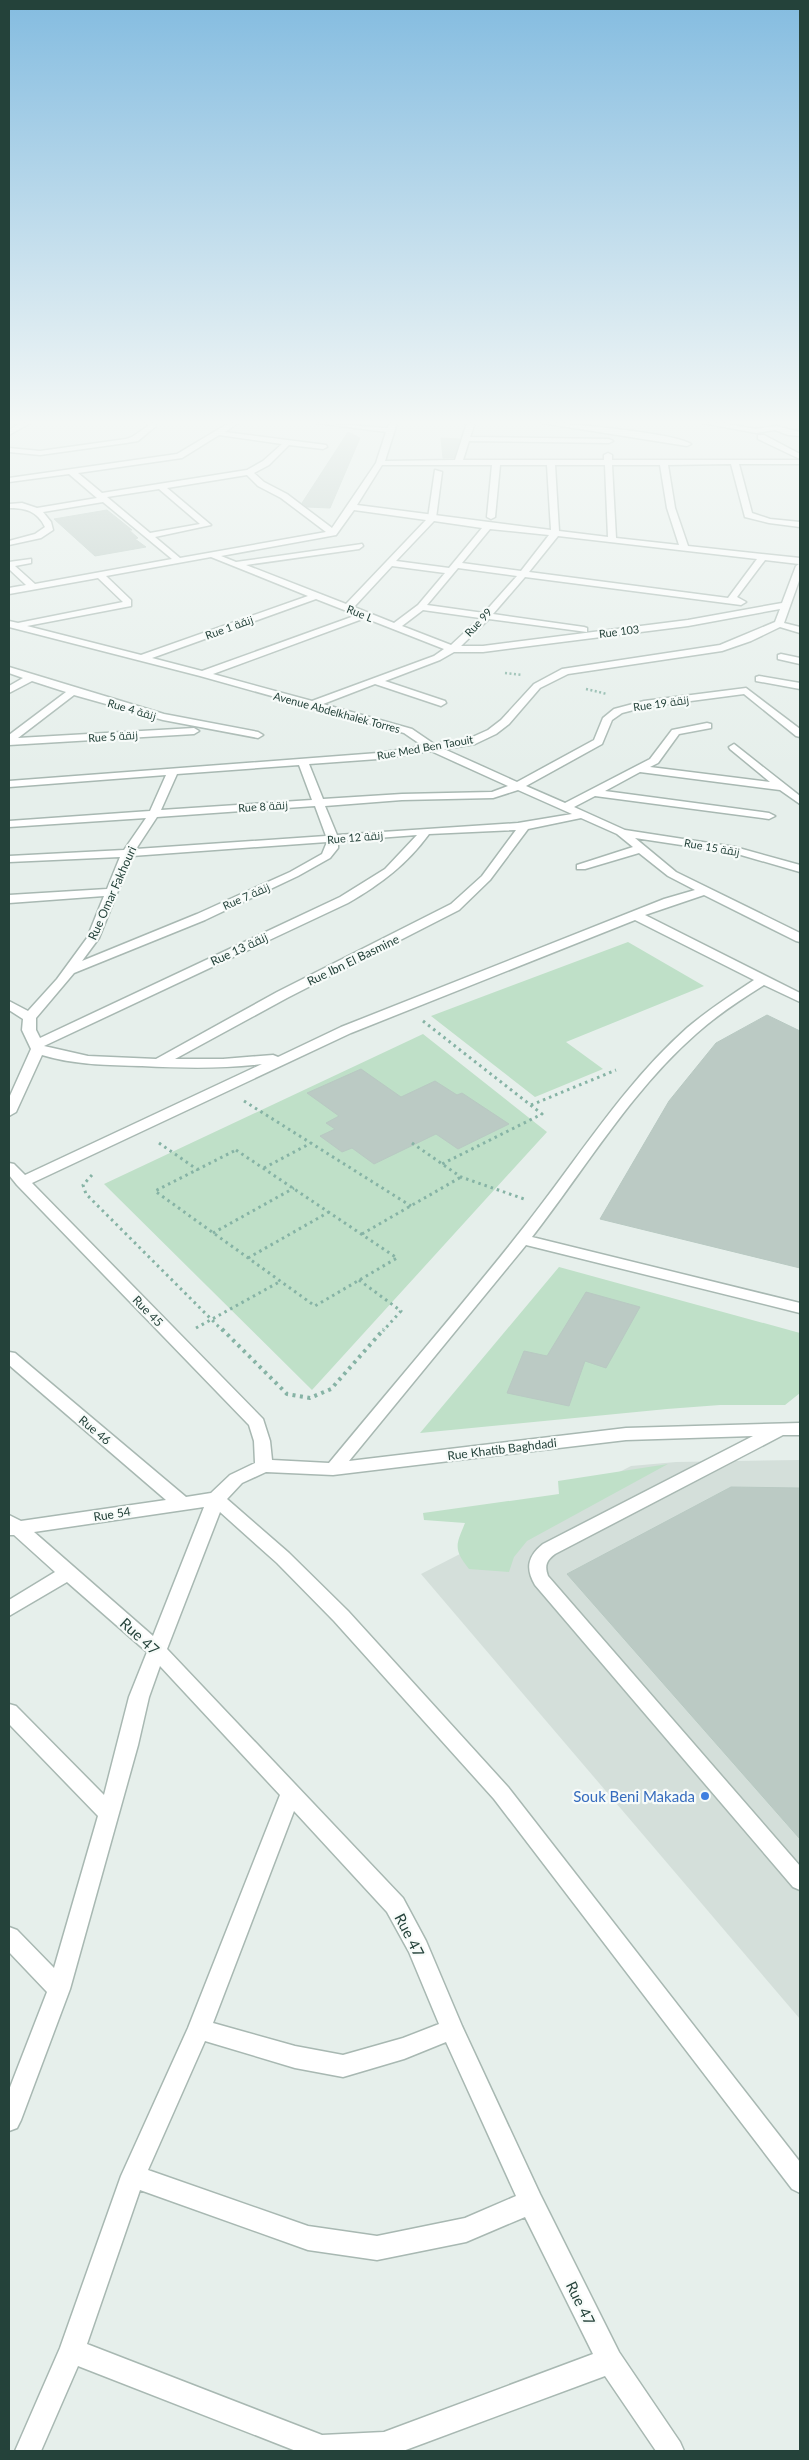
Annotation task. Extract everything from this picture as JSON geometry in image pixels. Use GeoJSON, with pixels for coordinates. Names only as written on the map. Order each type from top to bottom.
{"type":"FeatureCollection","features":[{"type":"Feature","properties":{"kind":"street"},"geometry":{"type":"LineString","coordinates":[[9,543],[31,538]]}},
{"type":"Feature","properties":{"kind":"street"},"geometry":{"type":"LineString","coordinates":[[150,538],[180,560]]}},
{"type":"Feature","properties":{"kind":"street"},"geometry":{"type":"LineString","coordinates":[[9,591],[306,538]]}},
{"type":"Feature","properties":{"kind":"street"},"geometry":{"type":"LineString","coordinates":[[348,608],[414,538]]}},
{"type":"Feature","properties":{"kind":"street"},"geometry":{"type":"LineString","coordinates":[[395,627],[420,607],[479,538]]}},
{"type":"Feature","properties":{"kind":"street","name":"Rue 99"},"geometry":{"type":"LineString","coordinates":[[452,650],[484,617],[552,538]]}},
{"type":"Feature","properties":{"kind":"street"},"geometry":{"type":"LineString","coordinates":[[586,538],[800,561]]}},
{"type":"Feature","properties":{"kind":"street"},"geometry":{"type":"LineString","coordinates":[[681,538],[685,549]]}},
{"type":"Feature","properties":{"kind":"street"},"geometry":{"type":"LineString","coordinates":[[236,564],[359,546]]}},
{"type":"Feature","properties":{"kind":"street","name":"Rue L"},"geometry":{"type":"LineString","coordinates":[[212,555],[452,650]]}},
{"type":"Feature","properties":{"kind":"street"},"geometry":{"type":"LineString","coordinates":[[737,602],[732,597],[762,558]]}},
{"type":"Feature","properties":{"kind":"street"},"geometry":{"type":"LineString","coordinates":[[9,565],[28,561]]}},
{"type":"Feature","properties":{"kind":"street"},"geometry":{"type":"LineString","coordinates":[[390,563],[522,573],[772,607]]}},
{"type":"Feature","properties":{"kind":"street"},"geometry":{"type":"LineString","coordinates":[[9,565],[33,587]]}},
{"type":"Feature","properties":{"kind":"street"},"geometry":{"type":"LineString","coordinates":[[800,566],[778,624],[800,630]]}},
{"type":"Feature","properties":{"kind":"street"},"geometry":{"type":"LineString","coordinates":[[12,624],[128,604],[100,575]]}},
{"type":"Feature","properties":{"kind":"street","name":"Rue 1 زنقة"},"geometry":{"type":"LineString","coordinates":[[142,658],[315,596]]}},
{"type":"Feature","properties":{"kind":"street","name":"Rue 103"},"geometry":{"type":"LineString","coordinates":[[452,650],[482,649],[688,623],[772,607],[800,596]]}},
{"type":"Feature","properties":{"kind":"street"},"geometry":{"type":"LineString","coordinates":[[420,607],[605,632]]}},
{"type":"Feature","properties":{"kind":"street"},"geometry":{"type":"LineString","coordinates":[[203,674],[365,614]]}},
{"type":"Feature","properties":{"kind":"street","name":"Avenue Abdelkhalek Torres"},"geometry":{"type":"LineString","coordinates":[[12,624],[203,674],[408,731],[432,748],[516,787],[621,832],[643,848],[672,874],[800,938]]}},
{"type":"Feature","properties":{"kind":"street","name":"Rue Med Ben Taouit"},"geometry":{"type":"LineString","coordinates":[[9,784],[378,756],[470,742],[492,732],[505,722],[537,686],[565,671],[722,648],[748,639],[778,624]]}},
{"type":"Feature","properties":{"kind":"street"},"geometry":{"type":"LineString","coordinates":[[310,705],[452,650]]}},
{"type":"Feature","properties":{"kind":"street"},"geometry":{"type":"LineString","coordinates":[[781,657],[800,661]]}},
{"type":"Feature","properties":{"kind":"street","name":"Rue 4 زنقة"},"geometry":{"type":"LineString","coordinates":[[9,670],[29,679],[161,718],[216,730],[258,735]]}},
{"type":"Feature","properties":{"kind":"street"},"geometry":{"type":"LineString","coordinates":[[9,690],[29,679]]}},
{"type":"Feature","properties":{"kind":"street"},"geometry":{"type":"LineString","coordinates":[[759,679],[800,686]]}},
{"type":"Feature","properties":{"kind":"street"},"geometry":{"type":"LineString","coordinates":[[376,681],[441,703]]}},
{"type":"Feature","properties":{"kind":"street","name":"Rue 19 زنقة"},"geometry":{"type":"LineString","coordinates":[[516,787],[598,742],[608,718],[618,711],[644,704],[746,691],[800,734]]}},
{"type":"Feature","properties":{"kind":"street"},"geometry":{"type":"LineString","coordinates":[[9,741],[72,692]]}},
{"type":"Feature","properties":{"kind":"street"},"geometry":{"type":"LineString","coordinates":[[564,808],[639,769],[659,756],[670,737],[676,732],[707,726]]}},
{"type":"Feature","properties":{"kind":"street","name":"Rue 5 زنقة"},"geometry":{"type":"LineString","coordinates":[[9,741],[216,730]]}},
{"type":"Feature","properties":{"kind":"street"},"geometry":{"type":"LineString","coordinates":[[734,748],[800,801]]}},
{"type":"Feature","properties":{"kind":"street"},"geometry":{"type":"LineString","coordinates":[[303,762],[333,839]]}},
{"type":"Feature","properties":{"kind":"street"},"geometry":{"type":"LineString","coordinates":[[639,769],[783,787]]}},
{"type":"Feature","properties":{"kind":"street","name":"Rue Omar Fakhouri"},"geometry":{"type":"LineString","coordinates":[[30,1018],[70,970],[93,938],[126,854],[154,814],[172,773]]}},
{"type":"Feature","properties":{"kind":"street","name":"Rue 8 زنقة"},"geometry":{"type":"LineString","coordinates":[[9,824],[402,797],[494,795],[516,787]]}},
{"type":"Feature","properties":{"kind":"street"},"geometry":{"type":"LineString","coordinates":[[594,793],[768,816]]}},
{"type":"Feature","properties":{"kind":"street","name":"Rue 12 زنقة"},"geometry":{"type":"LineString","coordinates":[[9,859],[126,854],[426,831],[523,828],[582,815]]}},
{"type":"Feature","properties":{"kind":"street","name":"Rue Ibn El Basmine"},"geometry":{"type":"LineString","coordinates":[[158,1063],[454,907],[486,878],[523,828]]}},
{"type":"Feature","properties":{"kind":"street","name":"Rue 13 زنقة"},"geometry":{"type":"LineString","coordinates":[[37,1047],[353,896],[400,865],[426,831]]}},
{"type":"Feature","properties":{"kind":"street","name":"Rue 15 زنقة"},"geometry":{"type":"LineString","coordinates":[[621,832],[735,850],[800,869]]}},
{"type":"Feature","properties":{"kind":"street","name":"Rue 7 زنقة"},"geometry":{"type":"LineString","coordinates":[[70,970],[201,917],[294,874],[326,856],[332,848],[333,839]]}},
{"type":"Feature","properties":{"kind":"street"},"geometry":{"type":"LineString","coordinates":[[581,867],[643,848]]}},
{"type":"Feature","properties":{"kind":"street"},"geometry":{"type":"LineString","coordinates":[[22,1182],[346,1030],[635,915],[704,891]]}},
{"type":"Feature","properties":{"kind":"street"},"geometry":{"type":"LineString","coordinates":[[9,899],[112,892]]}},
{"type":"Feature","properties":{"kind":"street"},"geometry":{"type":"LineString","coordinates":[[635,915],[800,998]]}},
{"type":"Feature","properties":{"kind":"street"},"geometry":{"type":"LineString","coordinates":[[333,1469],[522,1239],[645,1076],[678,1041],[739,994],[763,980]]}},
{"type":"Feature","properties":{"kind":"street"},"geometry":{"type":"LineString","coordinates":[[9,1005],[30,1018],[29,1030],[37,1047],[57,1056],[158,1063],[242,1063],[289,1056]]}},
{"type":"Feature","properties":{"kind":"street"},"geometry":{"type":"LineString","coordinates":[[9,1112],[37,1047]]}},
{"type":"Feature","properties":{"kind":"street","name":"Rue 45"},"geometry":{"type":"LineString","coordinates":[[9,1167],[257,1422],[262,1441],[264,1466]]}},
{"type":"Feature","properties":{"kind":"street"},"geometry":{"type":"LineString","coordinates":[[522,1239],[800,1308]]}},
{"type":"Feature","properties":{"kind":"street","name":"Rue 46"},"geometry":{"type":"LineString","coordinates":[[9,1356],[181,1503]]}},
{"type":"Feature","properties":{"kind":"street"},"geometry":{"type":"LineString","coordinates":[[791,1428],[549,1549],[538,1560],[536,1566],[541,1580],[800,1882]]}},
{"type":"Feature","properties":{"kind":"street","name":"Rue Khatib Baghdadi"},"geometry":{"type":"LineString","coordinates":[[216,1499],[236,1479],[264,1466],[333,1469],[626,1434],[791,1428]]}},
{"type":"Feature","properties":{"kind":"street"},"geometry":{"type":"LineString","coordinates":[[9,2120],[58,1989],[107,1812],[128,1745],[139,1697],[156,1649],[216,1499],[283,1558],[341,1616],[501,1794],[800,2181]]}},
{"type":"Feature","properties":{"kind":"street","name":"Rue 54"},"geometry":{"type":"LineString","coordinates":[[12,1527],[216,1499]]}},
{"type":"Feature","properties":{"kind":"street","name":"Rue 47"},"geometry":{"type":"LineString","coordinates":[[12,1527],[156,1649],[395,1905],[418,1948],[452,2029],[530,2202],[610,2361],[671,2451]]}},
{"type":"Feature","properties":{"kind":"street"},"geometry":{"type":"LineString","coordinates":[[9,1609],[67,1573]]}},
{"type":"Feature","properties":{"kind":"street"},"geometry":{"type":"LineString","coordinates":[[9,1712],[107,1812]]}},
{"type":"Feature","properties":{"kind":"street"},"geometry":{"type":"LineString","coordinates":[[28,2451],[72,2351],[133,2176],[199,2029],[291,1792]]}},
{"type":"Feature","properties":{"kind":"street"},"geometry":{"type":"LineString","coordinates":[[9,1937],[58,1989]]}},
{"type":"Feature","properties":{"kind":"street"},"geometry":{"type":"LineString","coordinates":[[199,2029],[295,2057],[343,2066],[404,2048],[452,2029]]}},
{"type":"Feature","properties":{"kind":"street"},"geometry":{"type":"LineString","coordinates":[[133,2176],[308,2238],[377,2248],[466,2230],[530,2202]]}},
{"type":"Feature","properties":{"kind":"street"},"geometry":{"type":"LineString","coordinates":[[72,2351],[322,2448],[384,2445],[610,2361]]}},
{"type":"Feature","properties":{"kind":"path"},"geometry":{"type":"LineString","coordinates":[[422,1020],[542,1114],[442,1164]]}},
{"type":"Feature","properties":{"kind":"path"},"geometry":{"type":"LineString","coordinates":[[530,1105],[616,1070]]}},
{"type":"Feature","properties":{"kind":"path"},"geometry":{"type":"LineString","coordinates":[[240,1098],[412,1206]]}},
{"type":"Feature","properties":{"kind":"path"},"geometry":{"type":"LineString","coordinates":[[237,1106],[254,1098]]}},
{"type":"Feature","properties":{"kind":"path"},"geometry":{"type":"LineString","coordinates":[[151,1147],[168,1139]]}},
{"type":"Feature","properties":{"kind":"path"},"geometry":{"type":"LineString","coordinates":[[159,1143],[198,1170]]}},
{"type":"Feature","properties":{"kind":"path"},"geometry":{"type":"LineString","coordinates":[[264,1168],[311,1143]]}},
{"type":"Feature","properties":{"kind":"path"},"geometry":{"type":"LineString","coordinates":[[412,1143],[461,1177],[547,1207]]}},
{"type":"Feature","properties":{"kind":"path"},"geometry":{"type":"LineString","coordinates":[[236,1150],[397,1258],[315,1306],[155,1191],[198,1170],[236,1150]]}},
{"type":"Feature","properties":{"kind":"path"},"geometry":{"type":"LineString","coordinates":[[98,1172],[86,1180],[83,1190],[86,1194],[287,1394],[302,1398],[318,1396],[331,1389],[401,1311],[359,1280]]}},
{"type":"Feature","properties":{"kind":"path"},"geometry":{"type":"LineString","coordinates":[[362,1234],[461,1177]]}},
{"type":"Feature","properties":{"kind":"path"},"geometry":{"type":"LineString","coordinates":[[213,1233],[294,1188]]}},
{"type":"Feature","properties":{"kind":"path"},"geometry":{"type":"LineString","coordinates":[[248,1258],[329,1212]]}},
{"type":"Feature","properties":{"kind":"path"},"geometry":{"type":"LineString","coordinates":[[176,1339],[281,1281]]}},
{"type":"Feature","properties":{"kind":"shaded area","name":"Souk Beni Makada"},"geometry":{"type":"Polygon","coordinates":[[[800,1460],[800,2019],[421,1574],[631,1466],[676,1462],[800,1460]]]}},
{"type":"Feature","properties":{"kind":"green space"},"geometry":{"type":"Polygon","coordinates":[[[628,942],[704,986],[566,1042],[603,1069],[535,1097],[431,1016],[628,942]]]}},
{"type":"Feature","properties":{"kind":"green space"},"geometry":{"type":"Polygon","coordinates":[[[423,1034],[547,1132],[312,1390],[104,1184],[423,1034]]]}},
{"type":"Feature","properties":{"kind":"green space"},"geometry":{"type":"Polygon","coordinates":[[[559,1267],[800,1333],[800,1393],[785,1405],[720,1405],[667,1409],[420,1433],[559,1267]]]}},
{"type":"Feature","properties":{"kind":"green space"},"geometry":{"type":"Polygon","coordinates":[[[668,1464],[527,1541],[514,1557],[509,1572],[469,1569],[458,1551],[458,1542],[465,1523],[424,1520],[423,1513],[559,1494],[558,1481],[668,1464]]]}},
{"type":"Feature","properties":{"kind":"building"},"geometry":{"type":"Polygon","coordinates":[[[75,538],[138,538],[135,539],[146,547],[95,556],[75,538]]]}},
{"type":"Feature","properties":{"kind":"building"},"geometry":{"type":"Polygon","coordinates":[[[767,1015],[800,1031],[800,1268],[600,1219],[669,1101],[716,1043],[767,1015]]]}},
{"type":"Feature","properties":{"kind":"building"},"geometry":{"type":"Polygon","coordinates":[[[361,1069],[401,1097],[435,1081],[457,1095],[462,1093],[509,1124],[458,1149],[436,1134],[374,1164],[352,1148],[342,1152],[320,1136],[335,1129],[326,1123],[339,1116],[307,1093],[361,1069]]]}},
{"type":"Feature","properties":{"kind":"building"},"geometry":{"type":"Polygon","coordinates":[[[586,1292],[640,1307],[606,1368],[585,1361],[569,1406],[507,1393],[524,1351],[547,1356],[586,1292]]]}},
{"type":"Feature","properties":{"kind":"building"},"geometry":{"type":"Polygon","coordinates":[[[731,1487],[800,1488],[800,1839],[567,1574],[731,1487]]]}},
{"type":"Feature","properties":{"kind":"place","name":"Souk Beni Makada"},"geometry":{"type":"Point","coordinates":[705,1796]}}]}
